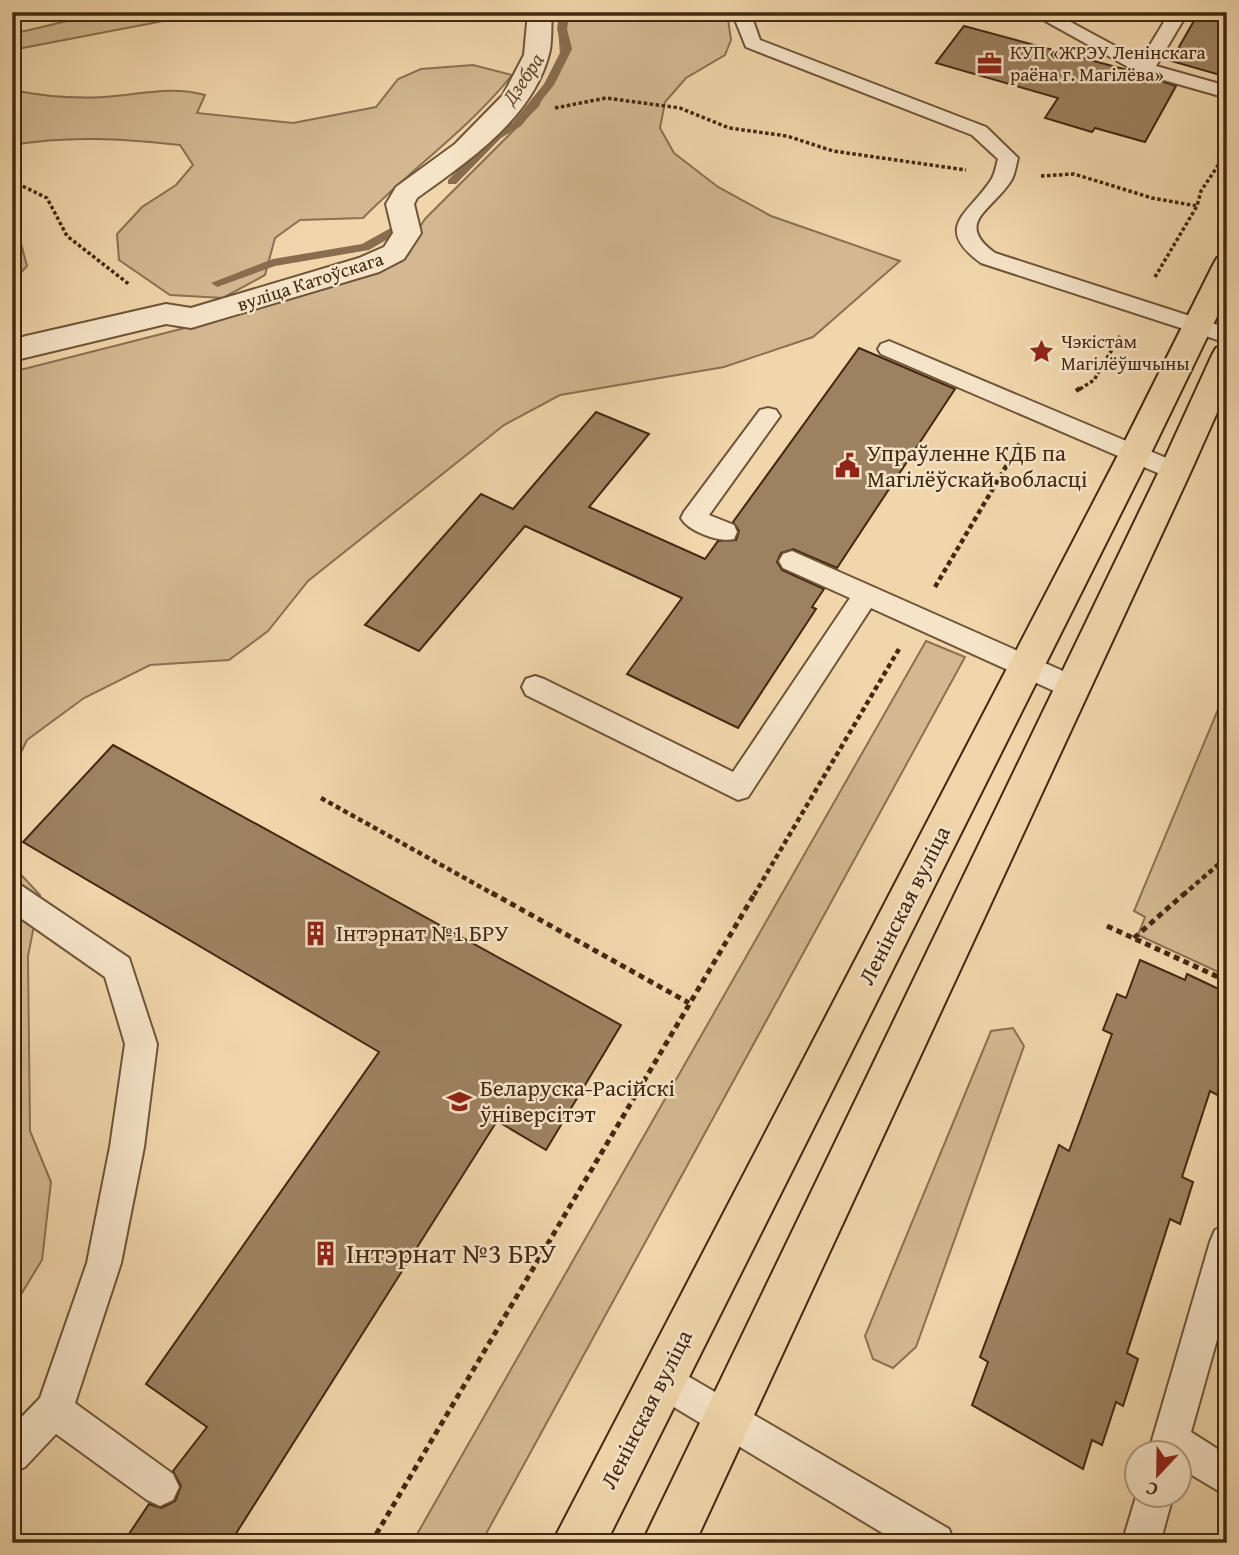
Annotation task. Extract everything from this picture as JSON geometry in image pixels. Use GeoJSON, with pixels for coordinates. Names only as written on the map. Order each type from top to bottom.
{"type":"FeatureCollection","features":[{"type":"Feature","properties":{"kind":"main road","name":"Ленінская вуліца"},"geometry":{"type":"LineString","coordinates":[[578,1543],[1134,455],[1212,331],[1227,265]]}},
{"type":"Feature","properties":{"kind":"main road"},"geometry":{"type":"LineString","coordinates":[[668,1543],[1175,471],[1227,355]]}},
{"type":"Feature","properties":{"kind":"street","name":"вуліца Катоўскага"},"geometry":{"type":"LineString","coordinates":[[12,351],[37,342],[166,314],[191,318],[369,265],[394,253],[407,233],[400,204],[407,193],[475,144],[516,98],[537,53],[540,12]]}},
{"type":"Feature","properties":{"kind":"lane"},"geometry":{"type":"LineString","coordinates":[[741,12],[752,43],[979,131],[1008,158],[1002,179],[976,206],[966,224],[967,236],[977,251],[988,258],[1212,331]]}},
{"type":"Feature","properties":{"kind":"lane"},"geometry":{"type":"LineString","coordinates":[[1038,12],[1145,69],[1227,92]]}},
{"type":"Feature","properties":{"kind":"lane"},"geometry":{"type":"LineString","coordinates":[[1145,69],[1179,12]]}},
{"type":"Feature","properties":{"kind":"lane"},"geometry":{"type":"LineString","coordinates":[[889,349],[1175,471]]}},
{"type":"Feature","properties":{"kind":"lane"},"geometry":{"type":"LineString","coordinates":[[725,532],[693,518],[768,416]]}},
{"type":"Feature","properties":{"kind":"lane"},"geometry":{"type":"LineString","coordinates":[[792,561],[1072,687]]}},
{"type":"Feature","properties":{"kind":"lane"},"geometry":{"type":"LineString","coordinates":[[535,687],[738,788],[866,594]]}},
{"type":"Feature","properties":{"kind":"lane"},"geometry":{"type":"LineString","coordinates":[[12,895],[118,968],[141,1044],[127,1147],[104,1263],[54,1410],[12,1454]]}},
{"type":"Feature","properties":{"kind":"lane"},"geometry":{"type":"LineString","coordinates":[[1170,1440],[1227,1242]]}},
{"type":"Feature","properties":{"kind":"lane"},"geometry":{"type":"LineString","coordinates":[[662,1379],[913,1537]]}},
{"type":"Feature","properties":{"kind":"lane"},"geometry":{"type":"LineString","coordinates":[[54,1410],[160,1487]]}},
{"type":"Feature","properties":{"kind":"lane"},"geometry":{"type":"LineString","coordinates":[[1194,1460],[1227,1477]]}},
{"type":"Feature","properties":{"kind":"lane"},"geometry":{"type":"LineString","coordinates":[[1141,1543],[1150,1510]]}},
{"type":"Feature","properties":{"kind":"path"},"geometry":{"type":"LineString","coordinates":[[560,109],[606,98],[680,108],[729,128],[787,136],[833,151],[964,170]]}},
{"type":"Feature","properties":{"kind":"path"},"geometry":{"type":"LineString","coordinates":[[371,1543],[1033,421],[1094,380],[1197,206],[1201,191],[1227,152]]}},
{"type":"Feature","properties":{"kind":"path"},"geometry":{"type":"LineString","coordinates":[[1074,174],[1152,198],[1197,206]]}},
{"type":"Feature","properties":{"kind":"path"},"geometry":{"type":"LineString","coordinates":[[12,181],[47,198],[67,236],[166,314]]}},
{"type":"Feature","properties":{"kind":"path"},"geometry":{"type":"LineString","coordinates":[[321,798],[688,1003]]}},
{"type":"Feature","properties":{"kind":"path"},"geometry":{"type":"LineString","coordinates":[[1134,938],[1227,857]]}},
{"type":"Feature","properties":{"kind":"path"},"geometry":{"type":"LineString","coordinates":[[1107,926],[1227,981]]}},
{"type":"Feature","properties":{"kind":"shaded area"},"geometry":{"type":"Polygon","coordinates":[[[105,12],[210,12],[12,50],[12,34],[105,12]]]}},
{"type":"Feature","properties":{"kind":"shaded area"},"geometry":{"type":"Polygon","coordinates":[[[558,12],[727,12],[731,40],[725,55],[686,78],[665,102],[660,128],[674,153],[718,187],[771,216],[900,261],[813,337],[724,367],[560,395],[504,425],[308,581],[268,631],[229,660],[150,665],[84,698],[27,740],[12,771],[12,372],[232,316],[324,286],[407,247],[425,219],[538,106],[561,55],[558,12]]]}},
{"type":"Feature","properties":{"kind":"shaded area"},"geometry":{"type":"Polygon","coordinates":[[[473,65],[512,75],[477,114],[363,218],[300,220],[275,238],[265,275],[223,298],[170,295],[119,260],[117,234],[142,207],[176,185],[193,165],[180,145],[96,139],[12,145],[12,90],[81,98],[167,91],[192,92],[205,95],[197,113],[293,123],[376,107],[398,79],[421,69],[473,65]]]}},
{"type":"Feature","properties":{"kind":"shaded area"},"geometry":{"type":"Polygon","coordinates":[[[12,232],[20,240],[27,266],[12,282],[12,232]]]}},
{"type":"Feature","properties":{"kind":"shaded area"},"geometry":{"type":"Polygon","coordinates":[[[926,641],[965,657],[481,1543],[412,1543],[926,641]]]}},
{"type":"Feature","properties":{"kind":"shaded area"},"geometry":{"type":"Polygon","coordinates":[[[1227,688],[1227,976],[1138,935],[1145,917],[1134,911],[1227,688]]]}},
{"type":"Feature","properties":{"kind":"shaded area"},"geometry":{"type":"Polygon","coordinates":[[[12,865],[40,895],[28,956],[30,1131],[51,1182],[42,1260],[17,1301],[12,1302],[12,865]]]}},
{"type":"Feature","properties":{"kind":"shaded area"},"geometry":{"type":"Polygon","coordinates":[[[1013,1028],[1024,1046],[916,1347],[893,1368],[873,1359],[865,1336],[991,1031],[1013,1028]]]}},
{"type":"Feature","properties":{"kind":"building"},"geometry":{"type":"Polygon","coordinates":[[[1199,12],[1227,12],[1227,77],[1171,61],[1199,12]]]}},
{"type":"Feature","properties":{"kind":"building"},"geometry":{"type":"Polygon","coordinates":[[[964,26],[1131,71],[1176,86],[1145,142],[1095,128],[1092,132],[1045,118],[1058,98],[936,63],[964,26]]]}},
{"type":"Feature","properties":{"kind":"building"},"geometry":{"type":"Polygon","coordinates":[[[859,348],[955,389],[837,568],[793,549],[781,553],[777,562],[782,570],[824,589],[812,607],[816,609],[738,728],[627,674],[682,598],[525,526],[419,651],[365,625],[481,494],[513,509],[596,412],[649,434],[589,507],[705,559],[718,541],[736,540],[739,531],[733,522],[859,348]]]}},
{"type":"Feature","properties":{"kind":"building","name":"Беларуска-Расійскі ўніверсітэт"},"geometry":{"type":"Polygon","coordinates":[[[113,745],[621,1025],[546,1150],[497,1121],[230,1543],[123,1543],[149,1504],[161,1508],[175,1501],[181,1486],[173,1471],[207,1427],[146,1384],[379,1052],[23,842],[113,745]]]}},
{"type":"Feature","properties":{"kind":"building"},"geometry":{"type":"Polygon","coordinates":[[[1140,960],[1185,980],[1187,974],[1227,993],[1227,1100],[1210,1091],[1182,1177],[1193,1182],[1180,1224],[1170,1219],[1127,1353],[1138,1359],[1123,1406],[1116,1402],[1102,1445],[1092,1440],[1083,1469],[972,1405],[988,1362],[980,1357],[1059,1145],[1069,1151],[1112,1034],[1103,1030],[1117,994],[1126,998],[1140,960]]]}},
{"type":"Feature","properties":{"kind":"waterway","name":"Дзебра"},"geometry":{"type":"LineString","coordinates":[[452,182],[497,136],[517,124],[549,85],[567,49],[562,29],[565,12]]}},
{"type":"Feature","properties":{"kind":"waterway","name":"Дзебра"},"geometry":{"type":"LineString","coordinates":[[217,283],[273,263],[365,247],[396,229]]}},
{"type":"Feature","properties":{"kind":"place","name":"КУП «ЖРЭУ Ленінскага раёна г. Магілёва»"},"geometry":{"type":"Point","coordinates":[990,63]}},
{"type":"Feature","properties":{"kind":"place","name":"Чэкістам Магілёўшчыны"},"geometry":{"type":"Point","coordinates":[1041,352]}},
{"type":"Feature","properties":{"kind":"place","name":"Упраўленне КДБ па Магілёўскай вобласці"},"geometry":{"type":"Point","coordinates":[847,466]}},
{"type":"Feature","properties":{"kind":"place","name":"Інтэрнат №1 БРУ"},"geometry":{"type":"Point","coordinates":[316,933]}},
{"type":"Feature","properties":{"kind":"place","name":"Беларуска-Расійскі ўніверсітэт"},"geometry":{"type":"Point","coordinates":[460,1101]}},
{"type":"Feature","properties":{"kind":"place","name":"Інтэрнат №3 БРУ"},"geometry":{"type":"Point","coordinates":[326,1253]}}]}
